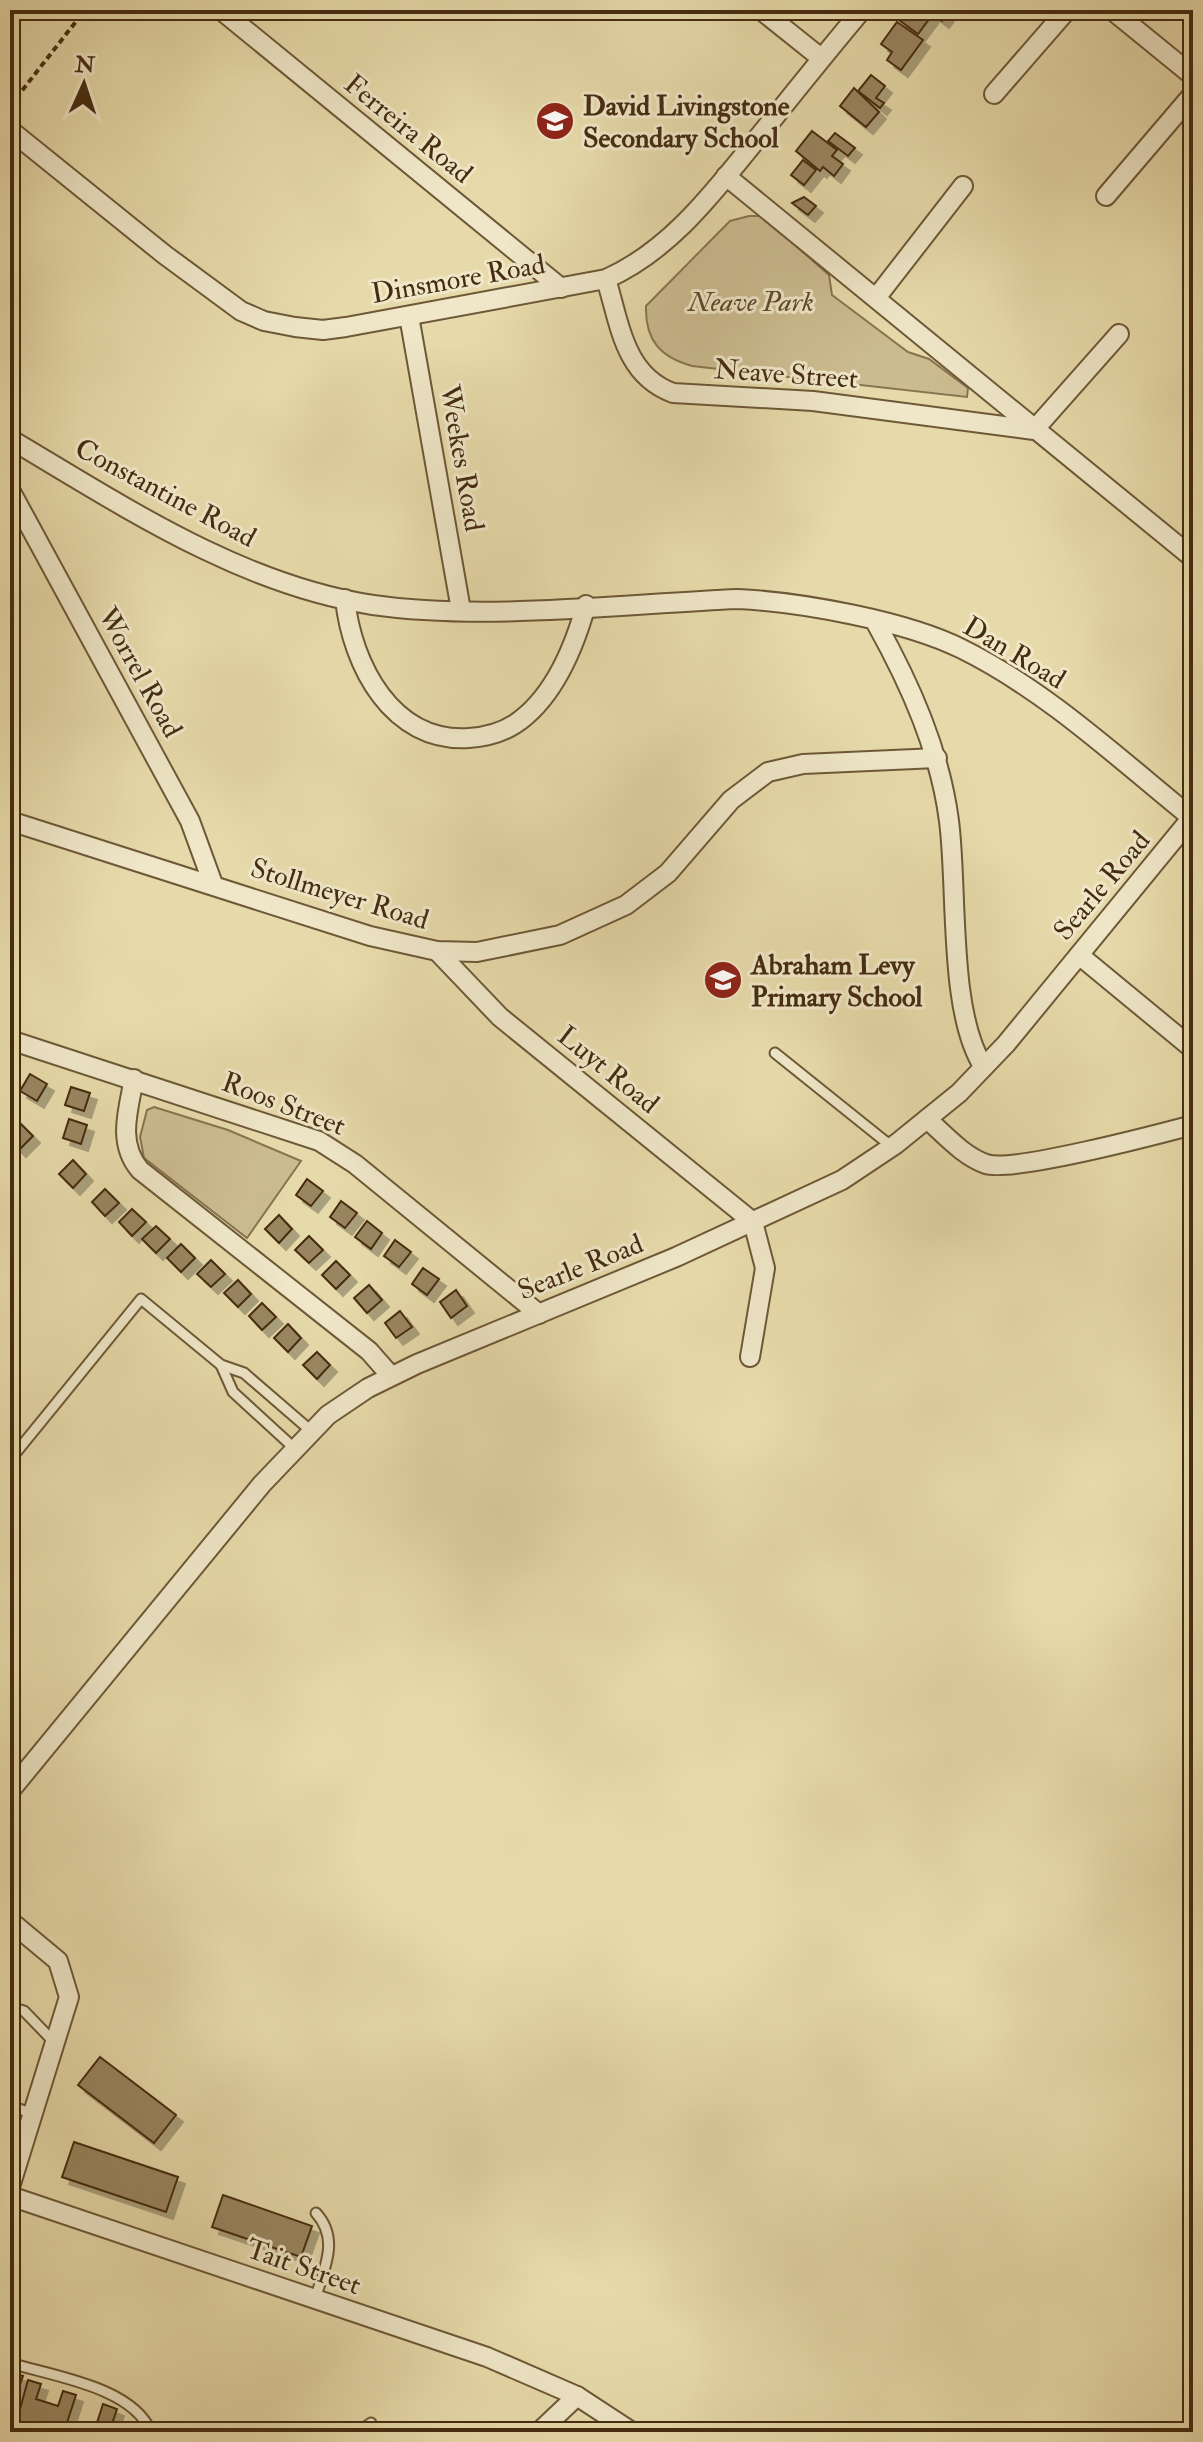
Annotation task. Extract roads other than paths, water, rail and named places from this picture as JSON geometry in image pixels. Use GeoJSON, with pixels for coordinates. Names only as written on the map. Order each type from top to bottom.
{"type":"FeatureCollection","features":[{"type":"Feature","properties":{"kind":"street","name":"Ferreira Road"},"geometry":{"type":"LineString","coordinates":[[221,10],[561,288]]}},
{"type":"Feature","properties":{"kind":"street"},"geometry":{"type":"LineString","coordinates":[[761,10],[821,58]]}},
{"type":"Feature","properties":{"kind":"street","name":"Dinsmore Road"},"geometry":{"type":"LineString","coordinates":[[10,130],[223,300],[252,316],[323,330],[606,279],[645,259],[669,239],[726,176],[862,10]]}},
{"type":"Feature","properties":{"kind":"street"},"geometry":{"type":"LineString","coordinates":[[994,94],[1067,10]]}},
{"type":"Feature","properties":{"kind":"street"},"geometry":{"type":"LineString","coordinates":[[1112,10],[1193,76]]}},
{"type":"Feature","properties":{"kind":"street"},"geometry":{"type":"LineString","coordinates":[[1106,196],[1193,94]]}},
{"type":"Feature","properties":{"kind":"street"},"geometry":{"type":"LineString","coordinates":[[726,176],[1193,558]]}},
{"type":"Feature","properties":{"kind":"street"},"geometry":{"type":"LineString","coordinates":[[876,298],[963,186]]}},
{"type":"Feature","properties":{"kind":"street","name":"Neave Street"},"geometry":{"type":"LineString","coordinates":[[606,279],[633,362],[653,385],[673,393],[813,401],[1034,430]]}},
{"type":"Feature","properties":{"kind":"street","name":"Weekes Road"},"geometry":{"type":"LineString","coordinates":[[409,316],[461,610]]}},
{"type":"Feature","properties":{"kind":"street"},"geometry":{"type":"LineString","coordinates":[[1034,430],[1119,334]]}},
{"type":"Feature","properties":{"kind":"street","name":"Constantine Road"},"geometry":{"type":"LineString","coordinates":[[10,439],[132,512],[225,559],[345,599],[403,608],[461,610],[738,599],[777,601]]}},
{"type":"Feature","properties":{"kind":"street","name":"Worrel Road"},"geometry":{"type":"LineString","coordinates":[[10,490],[190,821],[213,884]]}},
{"type":"Feature","properties":{"kind":"street"},"geometry":{"type":"LineString","coordinates":[[345,599],[351,641],[378,692],[401,718],[415,727],[443,738],[459,739],[499,732],[535,705],[570,653],[586,605]]}},
{"type":"Feature","properties":{"kind":"street","name":"Dan Road"},"geometry":{"type":"LineString","coordinates":[[777,601],[928,636],[988,663],[1066,715],[1192,817]]}},
{"type":"Feature","properties":{"kind":"street"},"geometry":{"type":"LineString","coordinates":[[876,623],[937,758],[951,837],[965,1026],[983,1066]]}},
{"type":"Feature","properties":{"kind":"street","name":"Stollmeyer Road"},"geometry":{"type":"LineString","coordinates":[[10,821],[370,936],[437,951],[477,952],[515,947],[560,935],[608,916],[668,873],[731,800],[768,772],[803,764],[937,758]]}},
{"type":"Feature","properties":{"kind":"street","name":"Searle Road"},"geometry":{"type":"LineString","coordinates":[[10,1791],[310,1430],[337,1408],[391,1376],[753,1222],[842,1180],[891,1146],[959,1093],[1030,1016],[1192,817]]}},
{"type":"Feature","properties":{"kind":"street","name":"Luyt Road"},"geometry":{"type":"LineString","coordinates":[[437,951],[500,1017],[753,1222]]}},
{"type":"Feature","properties":{"kind":"street"},"geometry":{"type":"LineString","coordinates":[[1079,955],[1193,1049]]}},
{"type":"Feature","properties":{"kind":"street","name":"Roos Street"},"geometry":{"type":"LineString","coordinates":[[10,1040],[297,1132],[339,1152],[539,1314]]}},
{"type":"Feature","properties":{"kind":"street"},"geometry":{"type":"LineString","coordinates":[[134,1079],[125,1135],[129,1154],[140,1170],[369,1351],[391,1376]]}},
{"type":"Feature","properties":{"kind":"street"},"geometry":{"type":"LineString","coordinates":[[927,1119],[976,1160],[994,1166],[1037,1160],[1193,1125]]}},
{"type":"Feature","properties":{"kind":"street"},"geometry":{"type":"LineString","coordinates":[[750,1357],[765,1268],[753,1222]]}},
{"type":"Feature","properties":{"kind":"street"},"geometry":{"type":"LineString","coordinates":[[10,1921],[61,1965],[69,1997],[10,2187]]}},
{"type":"Feature","properties":{"kind":"street","name":"Tait Street"},"geometry":{"type":"LineString","coordinates":[[10,2196],[487,2357],[577,2396],[632,2432]]}},
{"type":"Feature","properties":{"kind":"street"},"geometry":{"type":"LineString","coordinates":[[539,2432],[577,2396]]}},
{"type":"Feature","properties":{"kind":"lane"},"geometry":{"type":"LineString","coordinates":[[775,1053],[891,1146]]}},
{"type":"Feature","properties":{"kind":"lane"},"geometry":{"type":"LineString","coordinates":[[10,1460],[141,1299],[221,1365],[244,1373],[310,1430]]}},
{"type":"Feature","properties":{"kind":"lane"},"geometry":{"type":"LineString","coordinates":[[221,1365],[233,1392],[293,1447]]}},
{"type":"Feature","properties":{"kind":"lane"},"geometry":{"type":"LineString","coordinates":[[10,2007],[24,2011],[56,2044]]}},
{"type":"Feature","properties":{"kind":"lane"},"geometry":{"type":"LineString","coordinates":[[10,2106],[34,2114]]}},
{"type":"Feature","properties":{"kind":"lane"},"geometry":{"type":"LineString","coordinates":[[315,2299],[330,2243],[328,2228],[316,2213]]}},
{"type":"Feature","properties":{"kind":"lane"},"geometry":{"type":"LineString","coordinates":[[10,2363],[120,2397],[141,2414],[151,2432]]}},
{"type":"Feature","properties":{"kind":"lane"},"geometry":{"type":"LineString","coordinates":[[358,2432],[371,2423]]}},
{"type":"Feature","properties":{"kind":"place","name":"David Livingstone Secondary School"},"geometry":{"type":"Point","coordinates":[555,121]}},
{"type":"Feature","properties":{"kind":"place","name":"Abraham Levy Primary School"},"geometry":{"type":"Point","coordinates":[723,980]}},
{"type":"Feature","properties":{"kind":"park label","name":"Neave Park"},"geometry":{"type":"Point","coordinates":[751,301]}}]}
